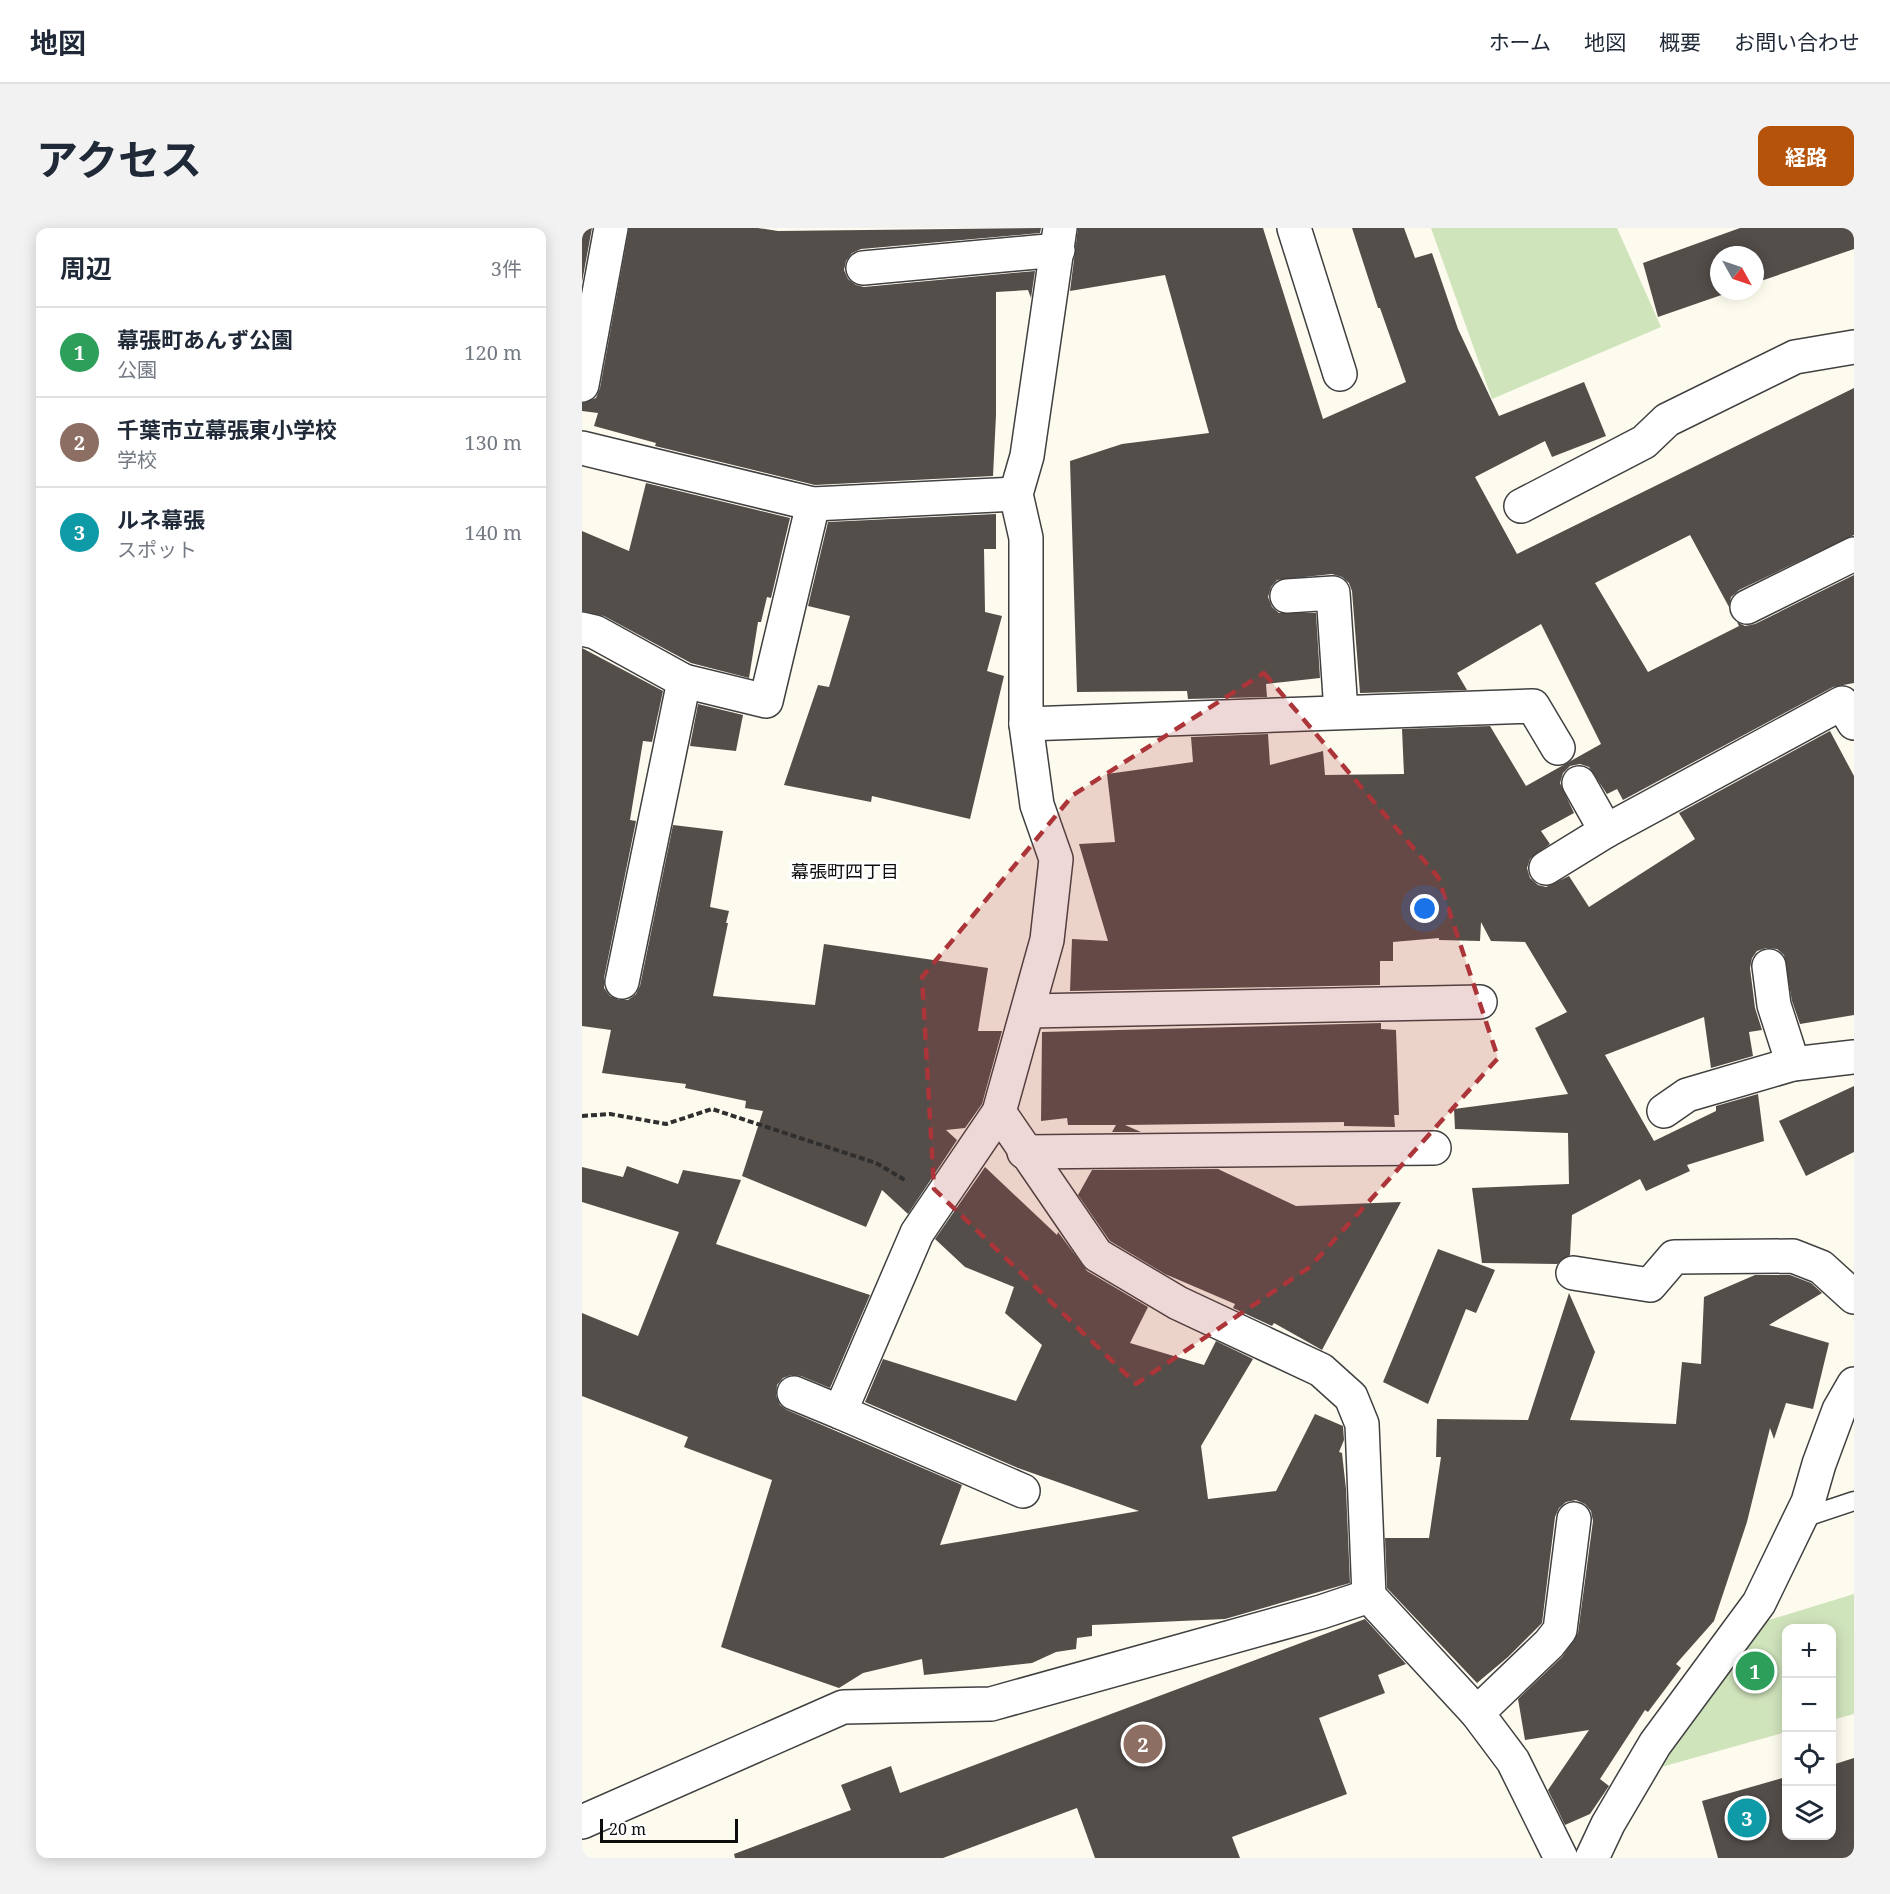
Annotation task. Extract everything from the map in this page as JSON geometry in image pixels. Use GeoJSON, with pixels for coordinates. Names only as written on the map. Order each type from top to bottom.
{"type":"FeatureCollection","features":[{"type":"Feature","properties":{"kind":"street"},"geometry":{"type":"LineString","coordinates":[[582,385],[611,228]]}},
{"type":"Feature","properties":{"kind":"street"},"geometry":{"type":"LineString","coordinates":[[1294,228],[1340,374]]}},
{"type":"Feature","properties":{"kind":"street"},"geometry":{"type":"LineString","coordinates":[[840,1412],[917,1233],[999,1112],[1047,940],[1056,859],[1037,805],[1026,724],[1026,538],[1016,494],[1027,456],[1059,239],[863,268]]}},
{"type":"Feature","properties":{"kind":"street"},"geometry":{"type":"LineString","coordinates":[[1521,506],[1644,442],[1666,420],[1795,357],[1854,347]]}},
{"type":"Feature","properties":{"kind":"street"},"geometry":{"type":"LineString","coordinates":[[582,448],[813,504],[1016,494]]}},
{"type":"Feature","properties":{"kind":"street"},"geometry":{"type":"LineString","coordinates":[[582,630],[596,632],[684,681],[766,701],[813,504]]}},
{"type":"Feature","properties":{"kind":"street"},"geometry":{"type":"LineString","coordinates":[[1747,607],[1854,554]]}},
{"type":"Feature","properties":{"kind":"street"},"geometry":{"type":"LineString","coordinates":[[1287,596],[1333,593],[1341,712]]}},
{"type":"Feature","properties":{"kind":"street"},"geometry":{"type":"LineString","coordinates":[[622,982],[684,681]]}},
{"type":"Feature","properties":{"kind":"street"},"geometry":{"type":"LineString","coordinates":[[1546,868],[1606,831],[1842,703],[1854,723]]}},
{"type":"Feature","properties":{"kind":"street"},"geometry":{"type":"LineString","coordinates":[[1026,724],[1533,706],[1558,748]]}},
{"type":"Feature","properties":{"kind":"street"},"geometry":{"type":"LineString","coordinates":[[1579,783],[1606,831]]}},
{"type":"Feature","properties":{"kind":"street"},"geometry":{"type":"LineString","coordinates":[[1769,966],[1774,1005],[1792,1064]]}},
{"type":"Feature","properties":{"kind":"street"},"geometry":{"type":"LineString","coordinates":[[1029,1011],[1480,1002]]}},
{"type":"Feature","properties":{"kind":"street"},"geometry":{"type":"LineString","coordinates":[[1664,1111],[1687,1095],[1792,1064],[1854,1057]]}},
{"type":"Feature","properties":{"kind":"street"},"geometry":{"type":"LineString","coordinates":[[999,1112],[1024,1152],[1097,1255],[1178,1303],[1321,1370],[1351,1397],[1362,1424],[1369,1596],[1477,1713],[1513,1761],[1561,1858]]}},
{"type":"Feature","properties":{"kind":"street"},"geometry":{"type":"LineString","coordinates":[[1024,1152],[1434,1148]]}},
{"type":"Feature","properties":{"kind":"street"},"geometry":{"type":"LineString","coordinates":[[1573,1273],[1650,1285],[1674,1257],[1793,1256],[1821,1267],[1854,1297]]}},
{"type":"Feature","properties":{"kind":"street"},"geometry":{"type":"LineString","coordinates":[[1592,1858],[1608,1824],[1655,1744],[1759,1604],[1808,1502],[1839,1410],[1854,1384]]}},
{"type":"Feature","properties":{"kind":"street"},"geometry":{"type":"LineString","coordinates":[[794,1393],[1023,1491]]}},
{"type":"Feature","properties":{"kind":"street"},"geometry":{"type":"LineString","coordinates":[[1477,1713],[1560,1630],[1574,1519]]}},
{"type":"Feature","properties":{"kind":"street"},"geometry":{"type":"LineString","coordinates":[[582,1822],[843,1707],[991,1704],[1322,1612],[1369,1596]]}},
{"type":"Feature","properties":{"kind":"lane"},"geometry":{"type":"LineString","coordinates":[[1800,1519],[1854,1501]]}},
{"type":"Feature","properties":{"kind":"path"},"geometry":{"type":"LineString","coordinates":[[582,1116],[610,1114],[666,1124],[712,1109],[876,1163],[940,1200]]}},
{"type":"Feature","properties":{"kind":"highlighted area"},"geometry":{"type":"Polygon","coordinates":[[[1264,673],[1438,877],[1498,1058],[1310,1267],[1136,1384],[934,1189],[922,977],[1073,795],[1264,673]]]}},
{"type":"Feature","properties":{"kind":"green space"},"geometry":{"type":"Polygon","coordinates":[[[1431,228],[1617,228],[1661,327],[1492,399],[1431,228]]]}},
{"type":"Feature","properties":{"kind":"green space"},"geometry":{"type":"Polygon","coordinates":[[[1854,1594],[1854,1714],[1836,1719],[1836,1624],[1782,1624],[1782,1733],[1647,1771],[1759,1623],[1854,1594]]]}},
{"type":"Feature","properties":{"kind":"building"},"geometry":{"type":"Polygon","coordinates":[[[582,228],[592,228],[582,282],[582,228]]]}},
{"type":"Feature","properties":{"kind":"building"},"geometry":{"type":"Polygon","coordinates":[[[629,228],[758,228],[778,231],[1041,228],[1040,233],[861,249],[852,253],[846,261],[844,270],[848,279],[864,287],[1035,271],[1031,298],[1028,290],[996,292],[996,415],[993,476],[815,485],[655,446],[656,443],[594,426],[598,413],[582,411],[582,403],[596,398],[600,388],[629,228]]]}},
{"type":"Feature","properties":{"kind":"building"},"geometry":{"type":"Polygon","coordinates":[[[1078,228],[1263,228],[1323,419],[1406,382],[1380,308],[1378,308],[1352,228],[1404,228],[1415,258],[1432,253],[1458,329],[1499,416],[1584,382],[1606,436],[1552,457],[1545,441],[1475,477],[1517,554],[1854,388],[1854,535],[1739,590],[1731,597],[1729,607],[1690,535],[1595,583],[1648,672],[1739,626],[1737,622],[1745,626],[1755,624],[1854,575],[1854,683],[1833,687],[1623,800],[1617,789],[1607,794],[1589,767],[1580,764],[1570,766],[1563,773],[1560,783],[1574,813],[1541,831],[1550,844],[1530,859],[1527,868],[1530,878],[1538,885],[1546,887],[1569,876],[1589,907],[1695,839],[1679,813],[1830,731],[1854,776],[1854,1015],[1800,1024],[1792,1001],[1784,955],[1777,949],[1766,948],[1757,951],[1752,958],[1750,968],[1755,1008],[1762,1030],[1749,1032],[1753,1056],[1711,1068],[1704,1017],[1605,1055],[1654,1141],[1716,1111],[1716,1106],[1758,1094],[1764,1141],[1687,1165],[1690,1171],[1646,1191],[1640,1179],[1572,1215],[1570,1255],[1557,1264],[1482,1263],[1472,1188],[1569,1184],[1568,1133],[1455,1129],[1454,1109],[1568,1094],[1535,1028],[1567,1012],[1525,942],[1491,941],[1481,922],[1480,941],[1439,940],[1439,938],[1393,942],[1393,961],[1380,961],[1380,985],[1070,991],[1072,939],[1108,941],[1079,844],[1115,842],[1107,774],[1193,762],[1191,737],[1268,734],[1270,765],[1323,751],[1325,775],[1404,774],[1402,729],[1490,726],[1526,786],[1601,744],[1541,624],[1457,673],[1467,690],[1360,693],[1352,591],[1349,583],[1342,577],[1332,574],[1277,580],[1271,587],[1268,597],[1272,607],[1279,613],[1316,613],[1320,678],[1266,684],[1267,697],[1188,699],[1187,691],[1077,692],[1070,461],[1122,444],[1209,433],[1165,275],[1070,291],[1078,228]]]}},
{"type":"Feature","properties":{"kind":"building"},"geometry":{"type":"Polygon","coordinates":[[[1740,228],[1854,228],[1854,249],[1764,280],[1764,246],[1710,246],[1710,299],[1658,317],[1643,263],[1740,228]]]}},
{"type":"Feature","properties":{"kind":"building"},"geometry":{"type":"Polygon","coordinates":[[[646,483],[790,518],[771,598],[767,597],[761,622],[758,622],[749,678],[691,663],[604,616],[582,611],[582,531],[629,551],[646,483]]]}},
{"type":"Feature","properties":{"kind":"building"},"geometry":{"type":"Polygon","coordinates":[[[996,514],[996,549],[984,549],[985,612],[1002,616],[987,671],[1004,676],[970,819],[872,796],[871,802],[784,785],[818,685],[829,687],[850,616],[808,606],[828,522],[996,514]]]}},
{"type":"Feature","properties":{"kind":"building"},"geometry":{"type":"Polygon","coordinates":[[[582,648],[663,691],[652,742],[643,741],[630,820],[636,821],[604,978],[604,988],[610,996],[619,1000],[628,1000],[636,994],[640,986],[673,825],[723,831],[710,907],[729,911],[713,996],[815,1005],[824,944],[988,968],[978,1031],[1002,1031],[982,1104],[965,1128],[946,1130],[957,1140],[908,1214],[882,1190],[866,1227],[742,1176],[763,1111],[745,1108],[746,1101],[685,1088],[686,1084],[602,1073],[611,1030],[582,1026],[582,648]]]}},
{"type":"Feature","properties":{"kind":"building"},"geometry":{"type":"Polygon","coordinates":[[[698,704],[743,715],[736,751],[690,746],[698,704]]]}},
{"type":"Feature","properties":{"kind":"building"},"geometry":{"type":"Polygon","coordinates":[[[1381,1023],[1381,1029],[1396,1030],[1399,1115],[1394,1115],[1395,1127],[1344,1126],[1344,1122],[1125,1125],[1141,1132],[1112,1132],[1116,1125],[1068,1125],[1067,1118],[1041,1121],[1042,1032],[1381,1023]]]}},
{"type":"Feature","properties":{"kind":"building"},"geometry":{"type":"Polygon","coordinates":[[[1854,1086],[1854,1152],[1806,1176],[1779,1121],[1854,1086]]]}},
{"type":"Feature","properties":{"kind":"building"},"geometry":{"type":"Polygon","coordinates":[[[627,1166],[678,1184],[683,1170],[741,1180],[716,1244],[870,1295],[830,1388],[801,1376],[791,1375],[783,1378],[777,1385],[776,1396],[780,1405],[787,1410],[962,1485],[940,1545],[1139,1511],[1018,1468],[865,1402],[883,1359],[1016,1401],[1042,1345],[1005,1313],[1014,1287],[965,1267],[935,1239],[985,1167],[1057,1235],[1058,1232],[1087,1271],[1148,1307],[1130,1343],[1204,1365],[1216,1341],[1253,1359],[1201,1446],[1208,1499],[1276,1491],[1315,1414],[1343,1426],[1344,1440],[1339,1452],[1342,1453],[1346,1489],[1350,1583],[1225,1619],[1092,1625],[1092,1636],[1077,1638],[1076,1649],[1056,1652],[1032,1663],[924,1675],[922,1659],[863,1673],[839,1688],[721,1647],[772,1480],[684,1447],[688,1437],[582,1396],[582,1313],[638,1336],[679,1232],[582,1202],[582,1167],[623,1177],[627,1166]]]}},
{"type":"Feature","properties":{"kind":"building"},"geometry":{"type":"Polygon","coordinates":[[[1218,1169],[1296,1206],[1401,1202],[1322,1350],[1274,1323],[1272,1326],[1233,1308],[1235,1304],[1165,1274],[1110,1241],[1078,1195],[1092,1170],[1218,1169]]]}},
{"type":"Feature","properties":{"kind":"building"},"geometry":{"type":"Polygon","coordinates":[[[1438,1249],[1495,1270],[1476,1313],[1466,1309],[1428,1404],[1383,1382],[1438,1249]]]}},
{"type":"Feature","properties":{"kind":"building"},"geometry":{"type":"Polygon","coordinates":[[[1755,1275],[1790,1275],[1811,1283],[1822,1293],[1769,1325],[1829,1343],[1813,1409],[1786,1403],[1774,1439],[1770,1428],[1747,1522],[1714,1621],[1676,1664],[1681,1668],[1648,1712],[1645,1710],[1600,1779],[1609,1786],[1590,1814],[1565,1825],[1548,1790],[1589,1730],[1525,1740],[1518,1699],[1562,1657],[1578,1633],[1593,1521],[1591,1511],[1585,1504],[1576,1500],[1566,1502],[1559,1508],[1555,1517],[1542,1623],[1508,1657],[1477,1683],[1387,1588],[1385,1538],[1429,1538],[1441,1457],[1436,1457],[1437,1419],[1528,1420],[1569,1293],[1595,1352],[1570,1420],[1676,1424],[1682,1362],[1701,1364],[1704,1297],[1755,1275]]]}},
{"type":"Feature","properties":{"kind":"building"},"geometry":{"type":"Polygon","coordinates":[[[1365,1619],[1406,1664],[1378,1675],[1385,1693],[1319,1718],[1347,1794],[1232,1837],[1240,1858],[1095,1858],[1077,1808],[943,1858],[735,1858],[734,1854],[851,1810],[841,1785],[891,1766],[900,1793],[1365,1619]]]}},
{"type":"Feature","properties":{"kind":"building"},"geometry":{"type":"Polygon","coordinates":[[[1854,1758],[1854,1858],[1718,1858],[1702,1801],[1782,1778],[1782,1840],[1836,1840],[1836,1764],[1854,1758]]]}},
{"type":"Feature","properties":{"kind":"place","name":"幕張町あんず公園"},"geometry":{"type":"Point","coordinates":[1755,1671]}},
{"type":"Feature","properties":{"kind":"place","name":"千葉市立幕張東小学校"},"geometry":{"type":"Point","coordinates":[1143,1744]}},
{"type":"Feature","properties":{"kind":"place","name":"ルネ幕張"},"geometry":{"type":"Point","coordinates":[1747,1818]}},
{"type":"Feature","properties":{"kind":"district","name":"幕張町四丁目"},"geometry":{"type":"Point","coordinates":[845,871]}}]}
